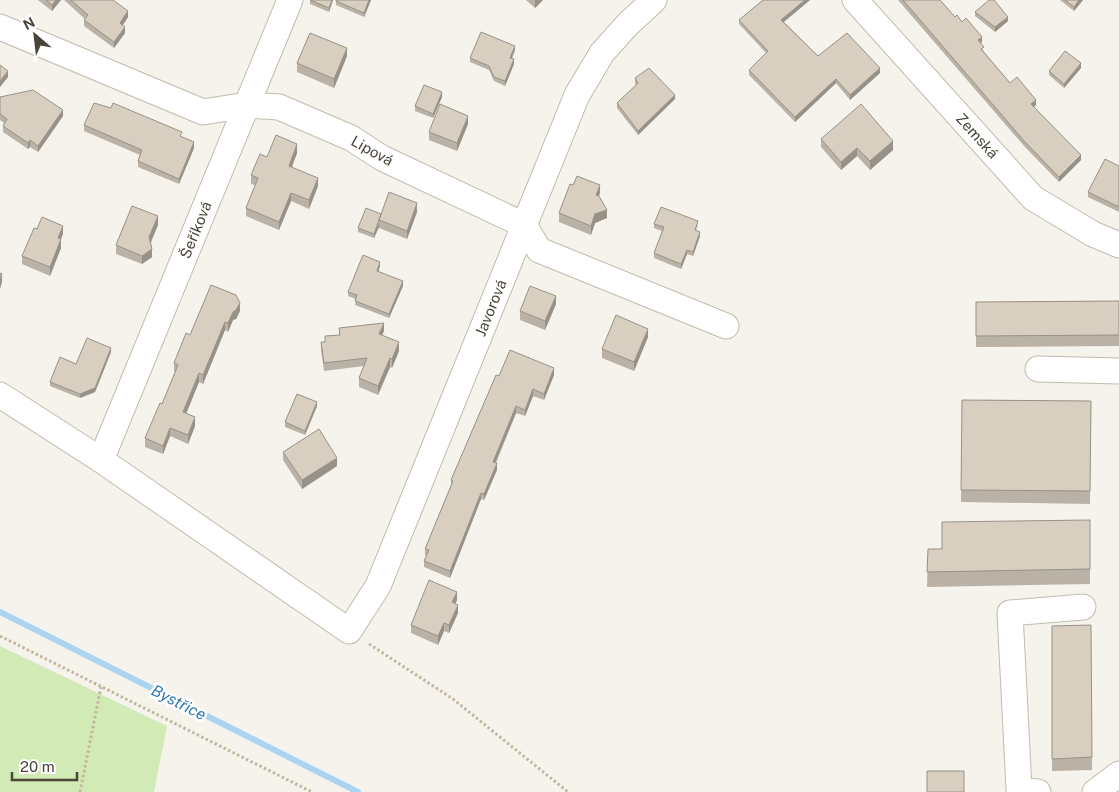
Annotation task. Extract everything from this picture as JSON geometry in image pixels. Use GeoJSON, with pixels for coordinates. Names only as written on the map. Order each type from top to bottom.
{"type":"FeatureCollection","features":[{"type":"Feature","properties":{"kind":"street","name":"Šeříková"},"geometry":{"type":"LineString","coordinates":[[101,460],[290,0]]}},
{"type":"Feature","properties":{"kind":"street","name":"Javorová"},"geometry":{"type":"LineString","coordinates":[[349,631],[378,586],[577,95],[602,53],[627,25],[654,0]]}},
{"type":"Feature","properties":{"kind":"street","name":"Zemská"},"geometry":{"type":"LineString","coordinates":[[855,0],[1032,198],[1093,234],[1119,245]]}},
{"type":"Feature","properties":{"kind":"street","name":"Lipová"},"geometry":{"type":"LineString","coordinates":[[0,27],[203,112],[247,105],[279,107],[350,138],[382,158],[524,225]]}},
{"type":"Feature","properties":{"kind":"street"},"geometry":{"type":"LineString","coordinates":[[524,225],[539,250],[726,326]]}},
{"type":"Feature","properties":{"kind":"street"},"geometry":{"type":"LineString","coordinates":[[1038,369],[1119,371]]}},
{"type":"Feature","properties":{"kind":"street"},"geometry":{"type":"LineString","coordinates":[[0,395],[101,460],[349,631]]}},
{"type":"Feature","properties":{"kind":"street"},"geometry":{"type":"LineString","coordinates":[[1038,792],[1019,789],[1010,613],[1083,607]]}},
{"type":"Feature","properties":{"kind":"street"},"geometry":{"type":"LineString","coordinates":[[1095,792],[1119,774]]}},
{"type":"Feature","properties":{"kind":"path"},"geometry":{"type":"LineString","coordinates":[[349,631],[453,699],[568,792]]}},
{"type":"Feature","properties":{"kind":"path"},"geometry":{"type":"LineString","coordinates":[[0,636],[312,792]]}},
{"type":"Feature","properties":{"kind":"path"},"geometry":{"type":"LineString","coordinates":[[80,792],[101,687]]}},
{"type":"Feature","properties":{"kind":"green space"},"geometry":{"type":"Polygon","coordinates":[[[0,646],[167,726],[154,792],[0,792],[0,646]]]}},
{"type":"Feature","properties":{"kind":"building"},"geometry":{"type":"Polygon","coordinates":[[[46,0],[56,0],[52,5],[46,0]]]}},
{"type":"Feature","properties":{"kind":"building"},"geometry":{"type":"Polygon","coordinates":[[[71,0],[113,0],[128,11],[120,23],[125,27],[114,42],[84,20],[88,15],[71,0]]]}},
{"type":"Feature","properties":{"kind":"building"},"geometry":{"type":"Polygon","coordinates":[[[310,0],[332,0],[329,8],[310,0]]]}},
{"type":"Feature","properties":{"kind":"building"},"geometry":{"type":"Polygon","coordinates":[[[336,0],[369,0],[364,13],[336,0]]]}},
{"type":"Feature","properties":{"kind":"building"},"geometry":{"type":"Polygon","coordinates":[[[763,0],[805,0],[781,20],[818,56],[847,33],[880,68],[850,95],[836,79],[795,117],[749,70],[768,51],[739,20],[763,0]]]}},
{"type":"Feature","properties":{"kind":"building"},"geometry":{"type":"Polygon","coordinates":[[[903,0],[940,0],[962,22],[966,18],[982,37],[978,40],[984,47],[981,49],[1010,83],[1017,77],[1036,100],[1031,104],[1081,155],[1059,177],[1025,142],[903,0]]]}},
{"type":"Feature","properties":{"kind":"building"},"geometry":{"type":"Polygon","coordinates":[[[989,0],[994,0],[1008,17],[995,27],[975,12],[989,0]]]}},
{"type":"Feature","properties":{"kind":"building"},"geometry":{"type":"Polygon","coordinates":[[[1065,0],[1079,0],[1074,7],[1065,0]]]}},
{"type":"Feature","properties":{"kind":"building"},"geometry":{"type":"Polygon","coordinates":[[[481,32],[515,46],[510,58],[514,59],[505,81],[494,77],[489,66],[470,58],[481,32]]]}},
{"type":"Feature","properties":{"kind":"building"},"geometry":{"type":"Polygon","coordinates":[[[310,33],[347,48],[334,79],[297,63],[310,33]]]}},
{"type":"Feature","properties":{"kind":"building"},"geometry":{"type":"Polygon","coordinates":[[[1065,51],[1081,63],[1064,84],[1049,71],[1065,51]]]}},
{"type":"Feature","properties":{"kind":"building"},"geometry":{"type":"Polygon","coordinates":[[[0,65],[8,71],[0,81],[0,65]]]}},
{"type":"Feature","properties":{"kind":"building"},"geometry":{"type":"Polygon","coordinates":[[[649,68],[675,95],[638,131],[617,103],[638,83],[635,78],[649,68]]]}},
{"type":"Feature","properties":{"kind":"building"},"geometry":{"type":"Polygon","coordinates":[[[424,85],[442,92],[433,114],[415,106],[424,85]]]}},
{"type":"Feature","properties":{"kind":"building"},"geometry":{"type":"Polygon","coordinates":[[[33,90],[63,110],[38,146],[30,140],[28,143],[3,126],[7,119],[0,114],[0,97],[33,90]]]}},
{"type":"Feature","properties":{"kind":"building"},"geometry":{"type":"Polygon","coordinates":[[[94,103],[111,108],[113,103],[182,132],[180,136],[194,142],[179,179],[138,161],[142,150],[84,125],[94,103]]]}},
{"type":"Feature","properties":{"kind":"building"},"geometry":{"type":"Polygon","coordinates":[[[440,104],[468,116],[457,143],[429,132],[440,104]]]}},
{"type":"Feature","properties":{"kind":"building"},"geometry":{"type":"Polygon","coordinates":[[[861,104],[893,141],[870,161],[857,148],[841,162],[821,139],[861,104]]]}},
{"type":"Feature","properties":{"kind":"building"},"geometry":{"type":"Polygon","coordinates":[[[276,135],[297,144],[289,166],[318,178],[309,200],[291,193],[279,222],[246,208],[258,178],[251,175],[260,154],[267,157],[276,135]]]}},
{"type":"Feature","properties":{"kind":"building"},"geometry":{"type":"Polygon","coordinates":[[[1105,159],[1119,166],[1119,207],[1088,192],[1105,159]]]}},
{"type":"Feature","properties":{"kind":"building"},"geometry":{"type":"Polygon","coordinates":[[[577,176],[600,185],[596,195],[599,196],[607,210],[595,214],[591,226],[559,213],[570,184],[573,185],[577,176]]]}},
{"type":"Feature","properties":{"kind":"building"},"geometry":{"type":"Polygon","coordinates":[[[389,192],[417,203],[407,231],[379,220],[389,192]]]}},
{"type":"Feature","properties":{"kind":"building"},"geometry":{"type":"Polygon","coordinates":[[[132,206],[158,216],[149,237],[152,249],[142,256],[116,245],[132,206]]]}},
{"type":"Feature","properties":{"kind":"building"},"geometry":{"type":"Polygon","coordinates":[[[661,207],[698,221],[695,230],[700,232],[693,252],[687,250],[681,264],[654,253],[664,227],[654,224],[661,207]]]}},
{"type":"Feature","properties":{"kind":"building"},"geometry":{"type":"Polygon","coordinates":[[[366,208],[381,214],[374,234],[358,228],[366,208]]]}},
{"type":"Feature","properties":{"kind":"building"},"geometry":{"type":"Polygon","coordinates":[[[42,217],[63,226],[58,238],[61,239],[50,267],[22,256],[34,228],[37,229],[42,217]]]}},
{"type":"Feature","properties":{"kind":"building"},"geometry":{"type":"Polygon","coordinates":[[[363,255],[380,262],[377,271],[403,281],[389,314],[355,301],[357,295],[348,292],[363,255]]]}},
{"type":"Feature","properties":{"kind":"building"},"geometry":{"type":"Polygon","coordinates":[[[211,285],[236,295],[240,303],[228,323],[225,322],[203,375],[199,373],[183,412],[195,417],[188,435],[170,428],[163,446],[145,438],[178,365],[174,363],[186,333],[190,335],[211,285]]]}},
{"type":"Feature","properties":{"kind":"building"},"geometry":{"type":"Polygon","coordinates":[[[530,286],[556,296],[545,321],[520,311],[530,286]]]}},
{"type":"Feature","properties":{"kind":"building"},"geometry":{"type":"Polygon","coordinates":[[[1119,301],[1119,335],[976,336],[976,302],[1119,301]]]}},
{"type":"Feature","properties":{"kind":"building"},"geometry":{"type":"Polygon","coordinates":[[[616,315],[648,329],[634,362],[602,349],[616,315]]]}},
{"type":"Feature","properties":{"kind":"building"},"geometry":{"type":"Polygon","coordinates":[[[384,323],[379,334],[399,342],[378,386],[359,378],[367,358],[324,363],[321,342],[325,342],[325,336],[340,335],[339,328],[384,323]]]}},
{"type":"Feature","properties":{"kind":"building"},"geometry":{"type":"Polygon","coordinates":[[[87,338],[111,348],[95,388],[80,394],[50,382],[60,357],[76,364],[87,338]]]}},
{"type":"Feature","properties":{"kind":"building"},"geometry":{"type":"Polygon","coordinates":[[[510,350],[554,368],[544,394],[533,389],[525,410],[516,406],[493,462],[497,463],[484,494],[481,493],[450,571],[424,561],[429,550],[425,549],[453,481],[451,480],[496,375],[499,376],[510,350]]]}},
{"type":"Feature","properties":{"kind":"building"},"geometry":{"type":"Polygon","coordinates":[[[297,394],[317,402],[305,431],[285,422],[297,394]]]}},
{"type":"Feature","properties":{"kind":"building"},"geometry":{"type":"Polygon","coordinates":[[[962,400],[1091,401],[1090,491],[961,490],[962,400]]]}},
{"type":"Feature","properties":{"kind":"building"},"geometry":{"type":"Polygon","coordinates":[[[319,429],[337,458],[302,480],[283,452],[319,429]]]}},
{"type":"Feature","properties":{"kind":"building"},"geometry":{"type":"Polygon","coordinates":[[[1090,520],[1090,569],[927,572],[928,549],[942,549],[942,522],[1090,520]]]}},
{"type":"Feature","properties":{"kind":"building"},"geometry":{"type":"Polygon","coordinates":[[[429,580],[457,592],[452,602],[458,605],[449,625],[444,623],[438,636],[411,625],[429,580]]]}},
{"type":"Feature","properties":{"kind":"building"},"geometry":{"type":"Polygon","coordinates":[[[1091,625],[1092,757],[1052,759],[1052,626],[1091,625]]]}},
{"type":"Feature","properties":{"kind":"building"},"geometry":{"type":"Polygon","coordinates":[[[927,771],[964,771],[964,792],[927,792],[927,771]]]}},
{"type":"Feature","properties":{"kind":"waterway","name":"Bystřice"},"geometry":{"type":"LineString","coordinates":[[0,612],[358,792]]}}]}
